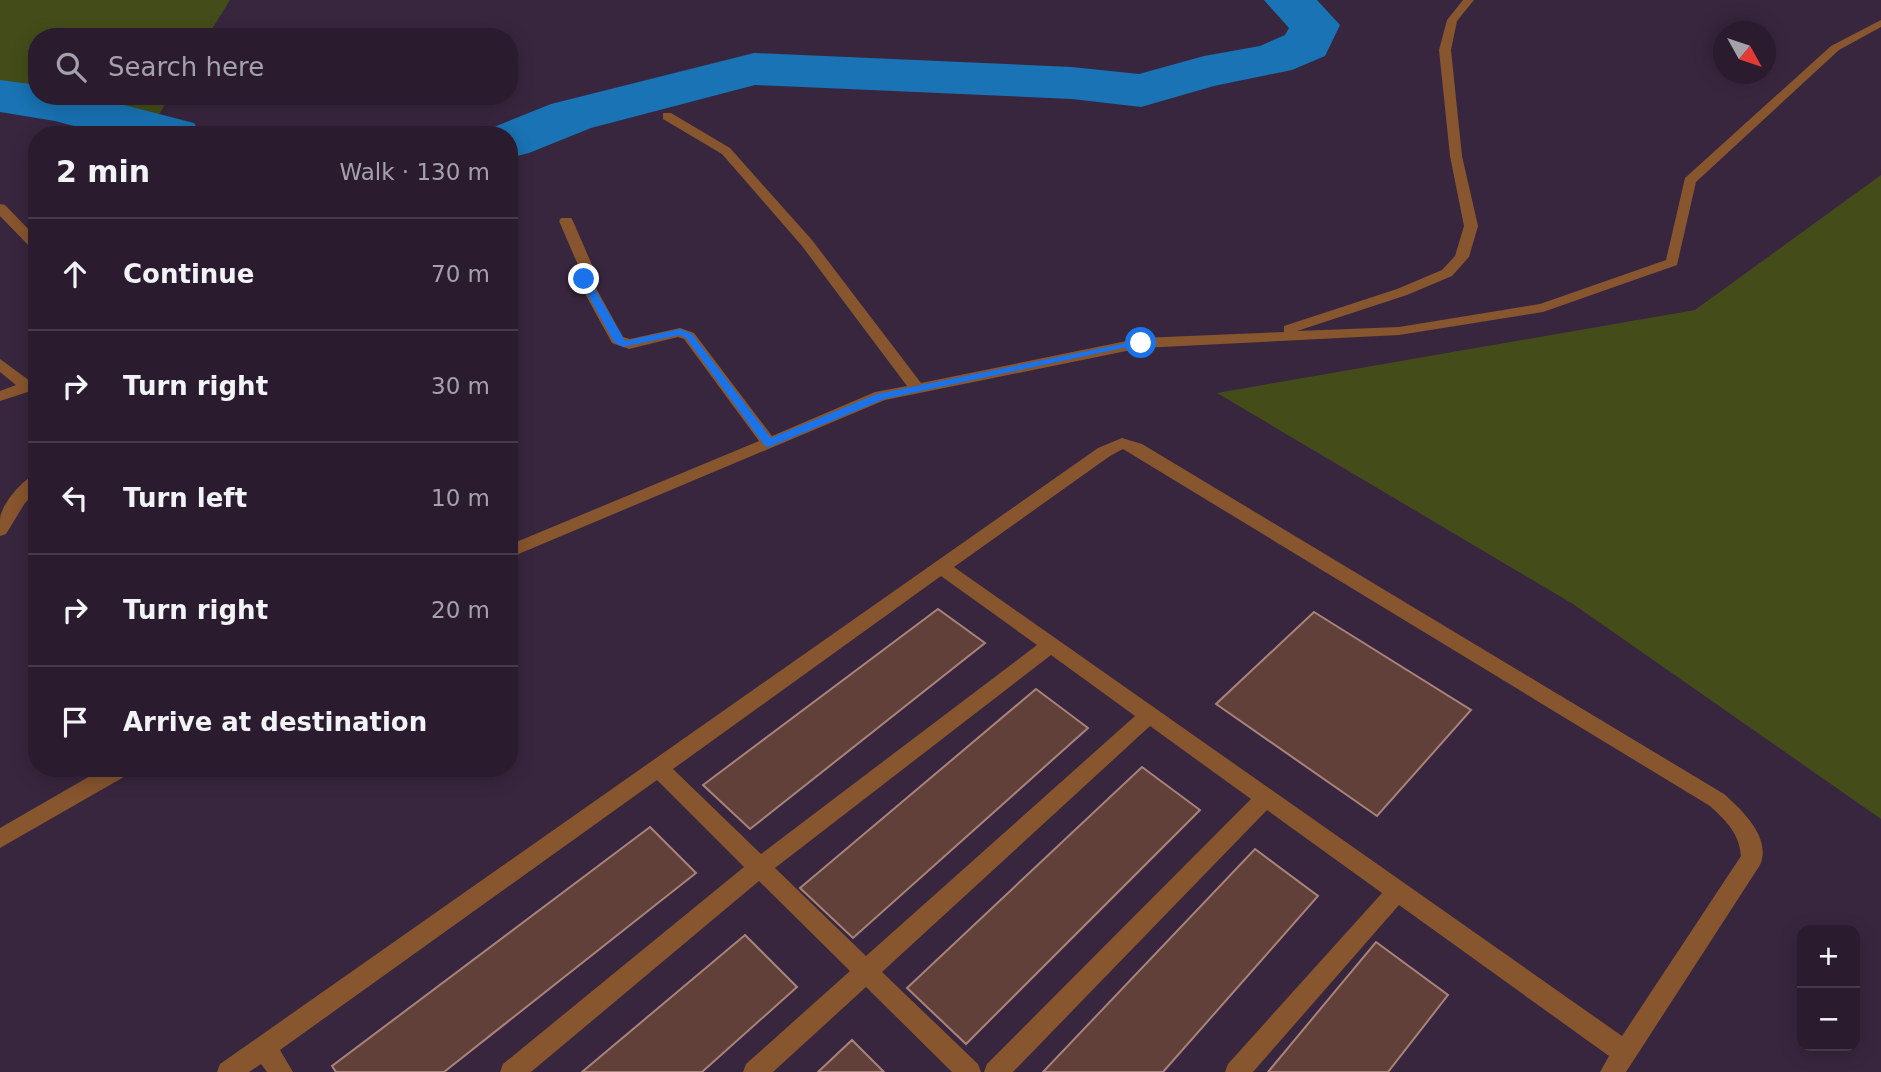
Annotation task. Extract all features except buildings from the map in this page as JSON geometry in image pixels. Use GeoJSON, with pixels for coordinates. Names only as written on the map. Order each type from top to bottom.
{"type":"FeatureCollection","features":[{"type":"Feature","properties":{"kind":"street"},"geometry":{"type":"LineString","coordinates":[[1266,337],[1402,292],[1447,273],[1462,257],[1471,226],[1456,156],[1445,50],[1452,20],[1469,0]]}},
{"type":"Feature","properties":{"kind":"street"},"geometry":{"type":"LineString","coordinates":[[518,548],[881,396],[1141,343],[1399,331],[1543,308],[1672,262],[1690,181],[1835,48],[1881,23]]}},
{"type":"Feature","properties":{"kind":"street"},"geometry":{"type":"LineString","coordinates":[[667,116],[726,151],[807,243],[918,389]]}},
{"type":"Feature","properties":{"kind":"street"},"geometry":{"type":"LineString","coordinates":[[0,208],[28,237]]}},
{"type":"Feature","properties":{"kind":"street"},"geometry":{"type":"LineString","coordinates":[[566,221],[584,265],[584,279],[617,340],[629,344],[680,332],[689,336],[769,443]]}},
{"type":"Feature","properties":{"kind":"street"},"geometry":{"type":"LineString","coordinates":[[0,364],[28,383]]}},
{"type":"Feature","properties":{"kind":"street"},"geometry":{"type":"LineString","coordinates":[[0,396],[28,387]]}},
{"type":"Feature","properties":{"kind":"street"},"geometry":{"type":"LineString","coordinates":[[229,1072],[657,767],[1104,452],[1122,443],[1136,448],[1717,800],[1742,823],[1751,841],[1752,858],[1618,1063],[1397,891],[941,567]]}},
{"type":"Feature","properties":{"kind":"street"},"geometry":{"type":"LineString","coordinates":[[0,530],[28,490]]}},
{"type":"Feature","properties":{"kind":"street"},"geometry":{"type":"LineString","coordinates":[[512,1072],[760,867],[1051,645]]}},
{"type":"Feature","properties":{"kind":"street"},"geometry":{"type":"LineString","coordinates":[[755,1072],[1149,715]]}},
{"type":"Feature","properties":{"kind":"street"},"geometry":{"type":"LineString","coordinates":[[657,767],[969,1072]]}},
{"type":"Feature","properties":{"kind":"street"},"geometry":{"type":"LineString","coordinates":[[0,839],[107,777]]}},
{"type":"Feature","properties":{"kind":"street"},"geometry":{"type":"LineString","coordinates":[[996,1072],[1266,798]]}},
{"type":"Feature","properties":{"kind":"street"},"geometry":{"type":"LineString","coordinates":[[1237,1072],[1397,891]]}},
{"type":"Feature","properties":{"kind":"street"},"geometry":{"type":"LineString","coordinates":[[264,1047],[281,1072]]}},
{"type":"Feature","properties":{"kind":"green space"},"geometry":{"type":"Polygon","coordinates":[[[0,0],[230,0],[213,28],[28,28],[28,100],[0,96],[0,0]]]}},
{"type":"Feature","properties":{"kind":"green space"},"geometry":{"type":"Polygon","coordinates":[[[58,105],[165,105],[152,126],[135,126],[58,105]]]}},
{"type":"Feature","properties":{"kind":"green space"},"geometry":{"type":"Polygon","coordinates":[[[1881,175],[1881,819],[1573,604],[1217,393],[1695,310],[1881,175]]]}},
{"type":"Feature","properties":{"kind":"waterway"},"geometry":{"type":"LineString","coordinates":[[518,137],[571,116],[754,69],[1072,83],[1141,91],[1204,72],[1273,59],[1307,45],[1315,25],[1288,0]]}},
{"type":"Feature","properties":{"kind":"waterway"},"geometry":{"type":"LineString","coordinates":[[0,96],[28,100]]}},
{"type":"Feature","properties":{"kind":"waterway"},"geometry":{"type":"LineString","coordinates":[[58,105],[139,126]]}},
{"type":"Feature","properties":{"kind":"route"},"geometry":{"type":"LineString","coordinates":[[584,279],[617,340],[623,344],[680,332],[689,336],[769,443],[881,396],[1141,343]]}}]}
